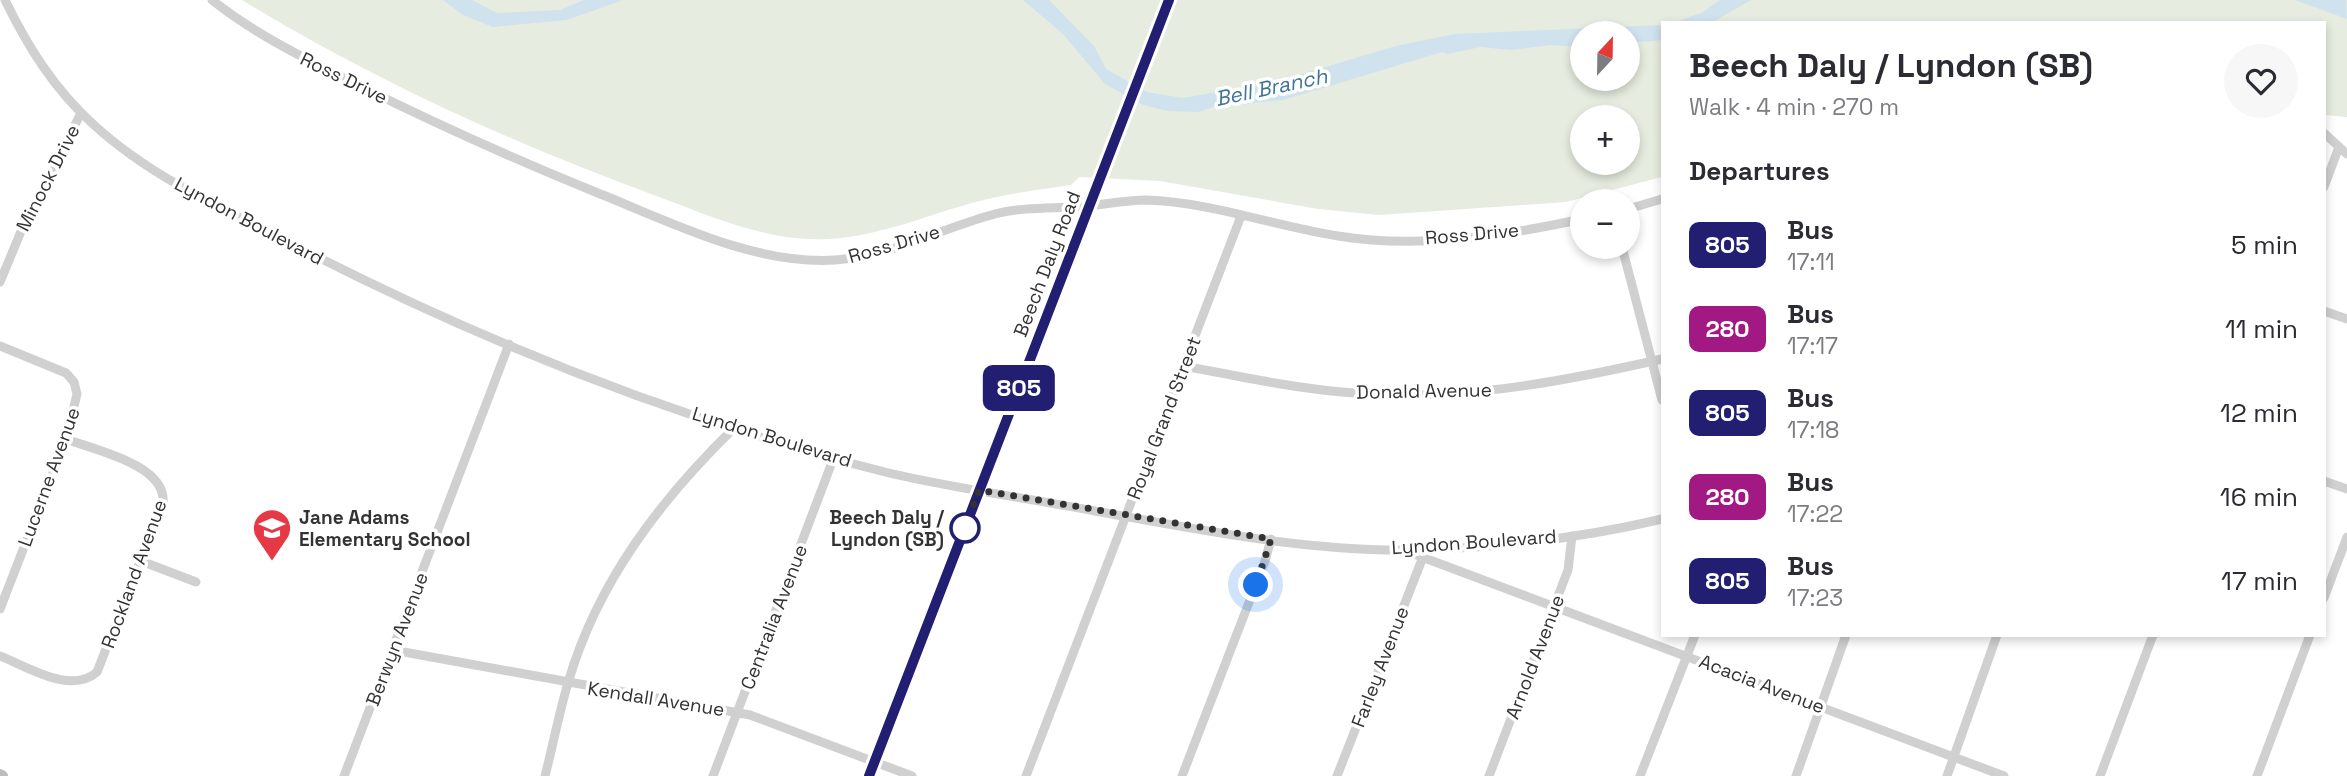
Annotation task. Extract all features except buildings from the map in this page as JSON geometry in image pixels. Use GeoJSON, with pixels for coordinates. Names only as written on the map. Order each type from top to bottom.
{"type":"FeatureCollection","features":[{"type":"Feature","properties":{"kind":"main road","name":"Beech Daly Road"},"geometry":{"type":"LineString","coordinates":[[869,776],[1169,0]]}},
{"type":"Feature","properties":{"kind":"street","name":"Lyndon Boulevard"},"geometry":{"type":"LineString","coordinates":[[5,0],[36,58],[81,113],[149,167],[253,225],[369,282],[509,344],[626,390],[735,427],[910,477],[1271,539],[1402,550],[1497,545],[1572,536],[1661,519]]}},
{"type":"Feature","properties":{"kind":"street","name":"Ross Drive"},"geometry":{"type":"LineString","coordinates":[[212,0],[241,23],[288,50],[500,153],[683,227],[766,253],[815,260],[853,258],[1004,212],[1091,206],[1114,200],[1190,204],[1340,237],[1387,240],[1505,233],[1570,221]]}},
{"type":"Feature","properties":{"kind":"street","name":"Minock Drive"},"geometry":{"type":"LineString","coordinates":[[0,282],[22,229],[81,113]]}},
{"type":"Feature","properties":{"kind":"street"},"geometry":{"type":"LineString","coordinates":[[2326,135],[2343,151],[2326,183]]}},
{"type":"Feature","properties":{"kind":"street"},"geometry":{"type":"LineString","coordinates":[[1640,205],[1661,199]]}},
{"type":"Feature","properties":{"kind":"street","name":"Royal Grand Street"},"geometry":{"type":"LineString","coordinates":[[1026,776],[1241,216]]}},
{"type":"Feature","properties":{"kind":"street"},"geometry":{"type":"LineString","coordinates":[[1626,259],[1658,360],[1661,390]]}},
{"type":"Feature","properties":{"kind":"street"},"geometry":{"type":"LineString","coordinates":[[2326,312],[2347,319]]}},
{"type":"Feature","properties":{"kind":"street","name":"Berwyn Avenue"},"geometry":{"type":"LineString","coordinates":[[344,776],[509,344]]}},
{"type":"Feature","properties":{"kind":"street","name":"Lucerne Avenue"},"geometry":{"type":"LineString","coordinates":[[0,346],[60,369],[71,377],[77,400],[66,439],[0,609]]}},
{"type":"Feature","properties":{"kind":"street","name":"Donald Avenue"},"geometry":{"type":"LineString","coordinates":[[1184,366],[1282,385],[1343,393],[1403,395],[1522,387],[1588,377],[1658,360]]}},
{"type":"Feature","properties":{"kind":"street"},"geometry":{"type":"LineString","coordinates":[[545,776],[568,683],[596,611],[633,546],[681,482],[735,427]]}},
{"type":"Feature","properties":{"kind":"street","name":"Rockland Avenue"},"geometry":{"type":"LineString","coordinates":[[0,656],[66,681],[86,680],[101,665],[163,503],[159,481],[147,470],[66,439]]}},
{"type":"Feature","properties":{"kind":"street","name":"Centralia Avenue"},"geometry":{"type":"LineString","coordinates":[[713,776],[834,457]]}},
{"type":"Feature","properties":{"kind":"street"},"geometry":{"type":"LineString","coordinates":[[2326,482],[2347,489]]}},
{"type":"Feature","properties":{"kind":"street","name":"Arnold Avenue"},"geometry":{"type":"LineString","coordinates":[[1489,776],[1568,570],[1572,536]]}},
{"type":"Feature","properties":{"kind":"street"},"geometry":{"type":"LineString","coordinates":[[2326,593],[2347,537]]}},
{"type":"Feature","properties":{"kind":"street"},"geometry":{"type":"LineString","coordinates":[[1182,776],[1271,539]]}},
{"type":"Feature","properties":{"kind":"street","name":"Acacia Avenue"},"geometry":{"type":"LineString","coordinates":[[1402,550],[1688,655],[2004,776]]}},
{"type":"Feature","properties":{"kind":"street","name":"Farley Avenue"},"geometry":{"type":"LineString","coordinates":[[1336,776],[1423,557]]}},
{"type":"Feature","properties":{"kind":"street"},"geometry":{"type":"LineString","coordinates":[[141,561],[196,582]]}},
{"type":"Feature","properties":{"kind":"street"},"geometry":{"type":"LineString","coordinates":[[1640,776],[1694,637]]}},
{"type":"Feature","properties":{"kind":"street"},"geometry":{"type":"LineString","coordinates":[[1796,776],[1845,637]]}},
{"type":"Feature","properties":{"kind":"street"},"geometry":{"type":"LineString","coordinates":[[1947,776],[1996,637]]}},
{"type":"Feature","properties":{"kind":"street"},"geometry":{"type":"LineString","coordinates":[[2100,776],[2152,637]]}},
{"type":"Feature","properties":{"kind":"street"},"geometry":{"type":"LineString","coordinates":[[2257,776],[2309,637]]}},
{"type":"Feature","properties":{"kind":"street","name":"Kendall Avenue"},"geometry":{"type":"LineString","coordinates":[[393,650],[738,713],[912,776]]}},
{"type":"Feature","properties":{"kind":"shaded area"},"geometry":{"type":"Polygon","coordinates":[[[242,0],[2347,0],[2347,117],[2326,115],[2326,21],[1661,21],[1661,177],[1616,189],[1570,189],[1570,201],[1566,202],[1379,215],[1318,209],[1160,181],[1079,177],[1071,185],[992,198],[891,228],[828,239],[805,239],[761,232],[718,219],[548,154],[392,83],[242,0]]]}},
{"type":"Feature","properties":{"kind":"water"},"geometry":{"type":"Polygon","coordinates":[[[443,0],[472,0],[497,13],[560,10],[584,0],[623,0],[567,20],[493,27],[463,15],[443,0]]]}},
{"type":"Feature","properties":{"kind":"water","name":"Bell Branch"},"geometry":{"type":"Polygon","coordinates":[[[1023,0],[1049,0],[1094,46],[1106,69],[1147,92],[1182,98],[1272,83],[1396,46],[1455,34],[1570,29],[1570,46],[1550,45],[1512,50],[1480,47],[1448,54],[1442,52],[1283,100],[1213,107],[1198,112],[1167,111],[1143,105],[1105,84],[1063,34],[1023,0]]]}},
{"type":"Feature","properties":{"kind":"water"},"geometry":{"type":"Polygon","coordinates":[[[1720,0],[1751,0],[1714,21],[1679,21],[1703,12],[1720,0]]]}},
{"type":"Feature","properties":{"kind":"water"},"geometry":{"type":"Polygon","coordinates":[[[2295,0],[2346,0],[2347,19],[2295,0]]]}},
{"type":"Feature","properties":{"kind":"water","name":"Bell Branch"},"geometry":{"type":"Polygon","coordinates":[[[1661,25],[1661,40],[1640,42],[1640,26],[1661,25]]]}},
{"type":"Feature","properties":{"kind":"bus line","name":"805"},"geometry":{"type":"LineString","coordinates":[[869,776],[1169,0]]}},
{"type":"Feature","properties":{"kind":"place","name":"Beech Daly / Lyndon (SB)"},"geometry":{"type":"Point","coordinates":[965,528]}},
{"type":"Feature","properties":{"kind":"place","name":"Jane Adams Elementary School"},"geometry":{"type":"Point","coordinates":[272,562]}},
{"type":"Feature","properties":{"kind":"route"},"geometry":{"type":"LineString","coordinates":[[965,528],[979,490],[1271,539],[1256,585]]}}]}
